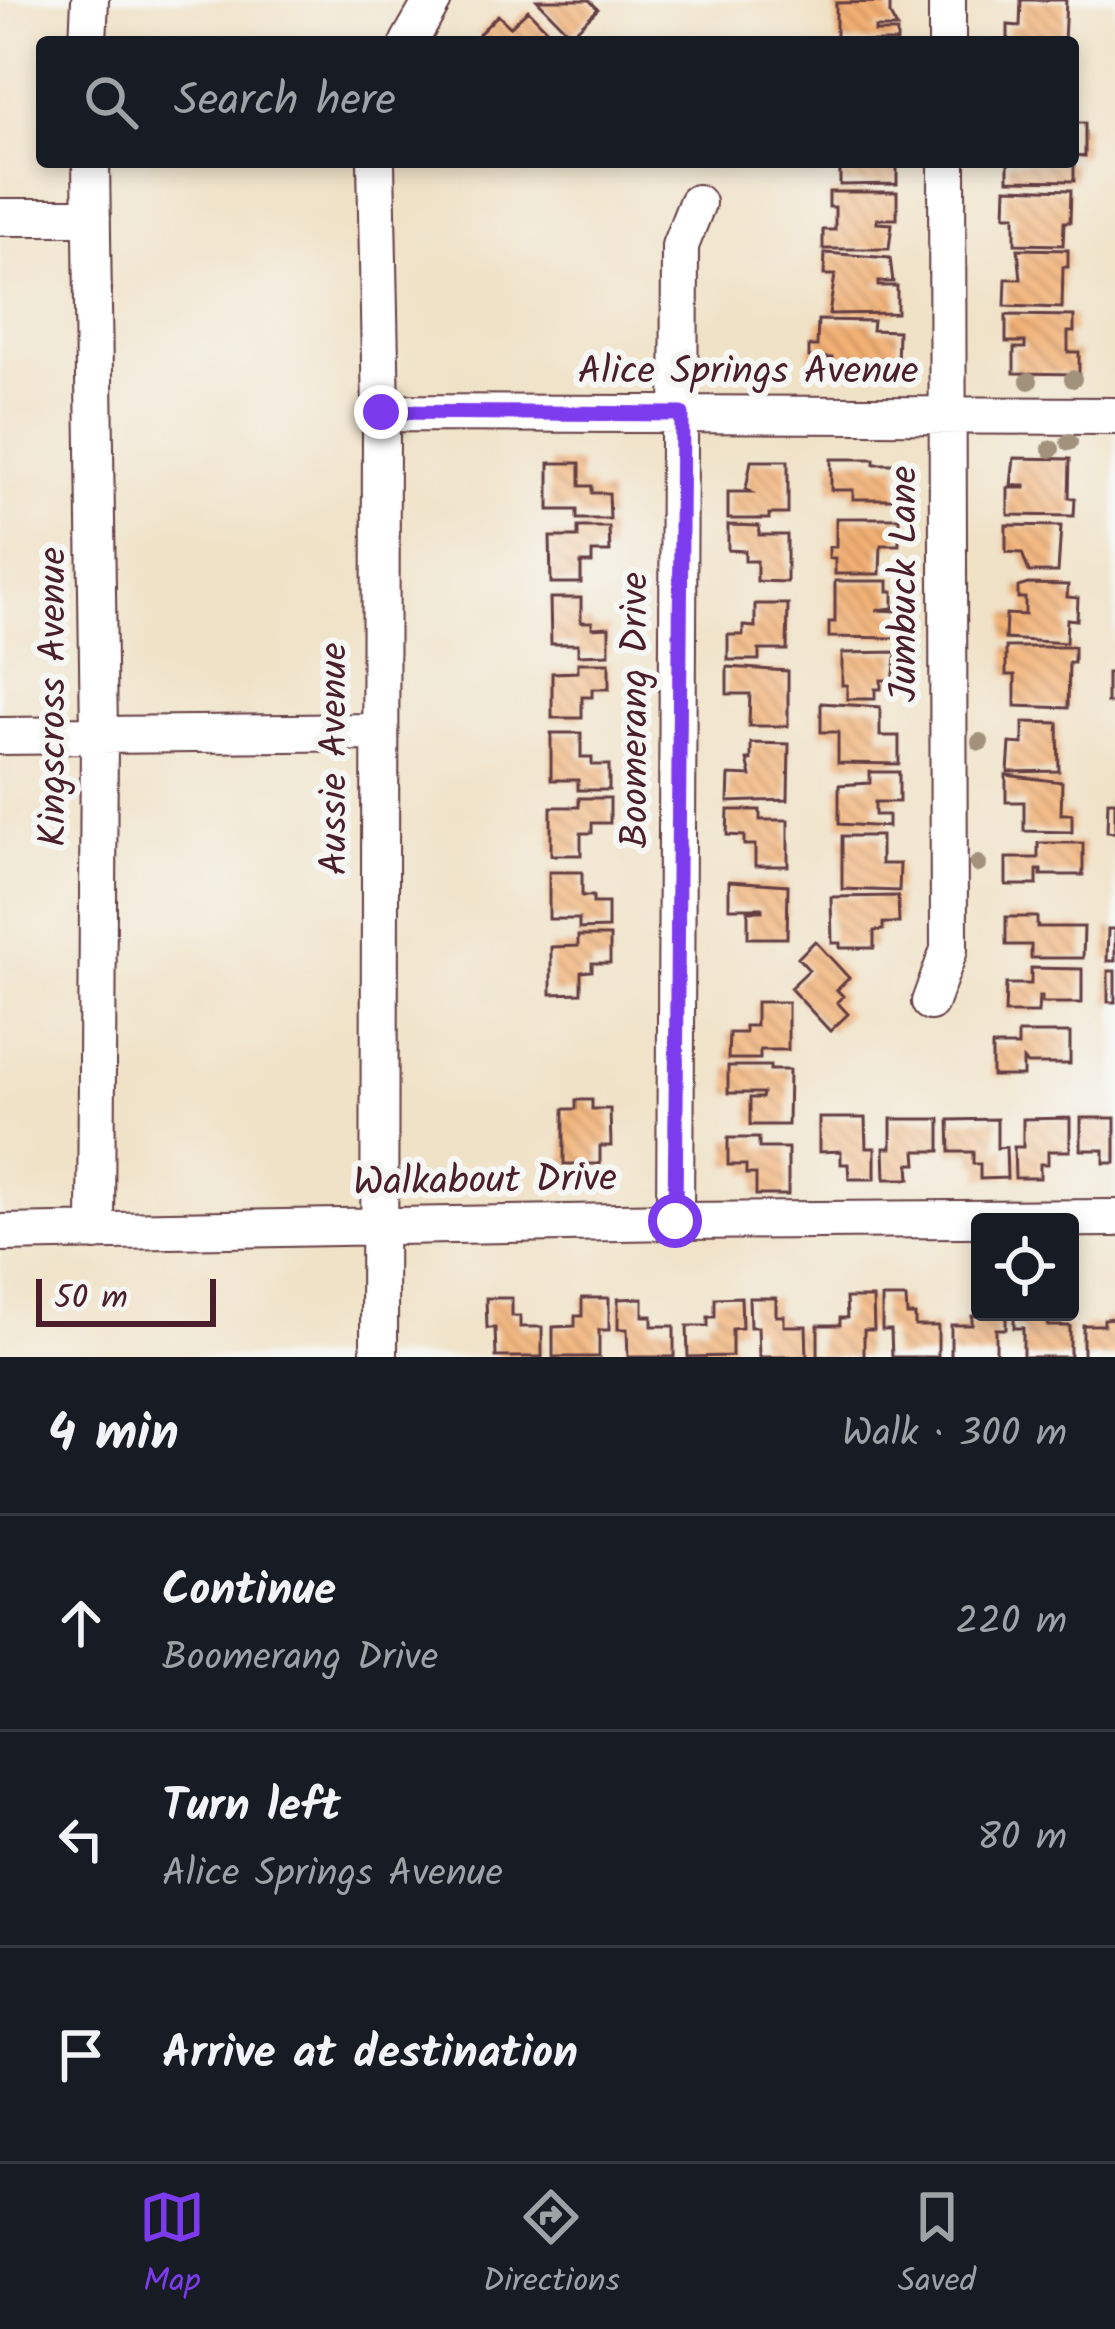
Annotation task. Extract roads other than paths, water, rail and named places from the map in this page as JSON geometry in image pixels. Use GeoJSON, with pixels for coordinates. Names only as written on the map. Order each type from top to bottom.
{"type":"FeatureCollection","features":[{"type":"Feature","properties":{"kind":"street"},"geometry":{"type":"LineString","coordinates":[[88,36],[90,0]]}},
{"type":"Feature","properties":{"kind":"street"},"geometry":{"type":"LineString","coordinates":[[412,36],[433,0]]}},
{"type":"Feature","properties":{"kind":"street"},"geometry":{"type":"LineString","coordinates":[[947,0],[947,36]]}},
{"type":"Feature","properties":{"kind":"street","name":"Kingscross Avenue"},"geometry":{"type":"LineString","coordinates":[[91,168],[99,735],[96,1232]]}},
{"type":"Feature","properties":{"kind":"street","name":"Aussie Avenue"},"geometry":{"type":"LineString","coordinates":[[376,168],[381,412],[379,1357]]}},
{"type":"Feature","properties":{"kind":"street","name":"Jumbuck Lane"},"geometry":{"type":"LineString","coordinates":[[930,1002],[949,950],[947,168]]}},
{"type":"Feature","properties":{"kind":"street","name":"Boomerang Drive"},"geometry":{"type":"LineString","coordinates":[[675,1221],[680,246],[697,203]]}},
{"type":"Feature","properties":{"kind":"street"},"geometry":{"type":"LineString","coordinates":[[0,217],[92,217]]}},
{"type":"Feature","properties":{"kind":"street","name":"Alice Springs Avenue"},"geometry":{"type":"LineString","coordinates":[[381,412],[1115,416]]}},
{"type":"Feature","properties":{"kind":"street"},"geometry":{"type":"LineString","coordinates":[[0,736],[378,732]]}},
{"type":"Feature","properties":{"kind":"street","name":"Walkabout Drive"},"geometry":{"type":"LineString","coordinates":[[0,1233],[1115,1218]]}}]}
